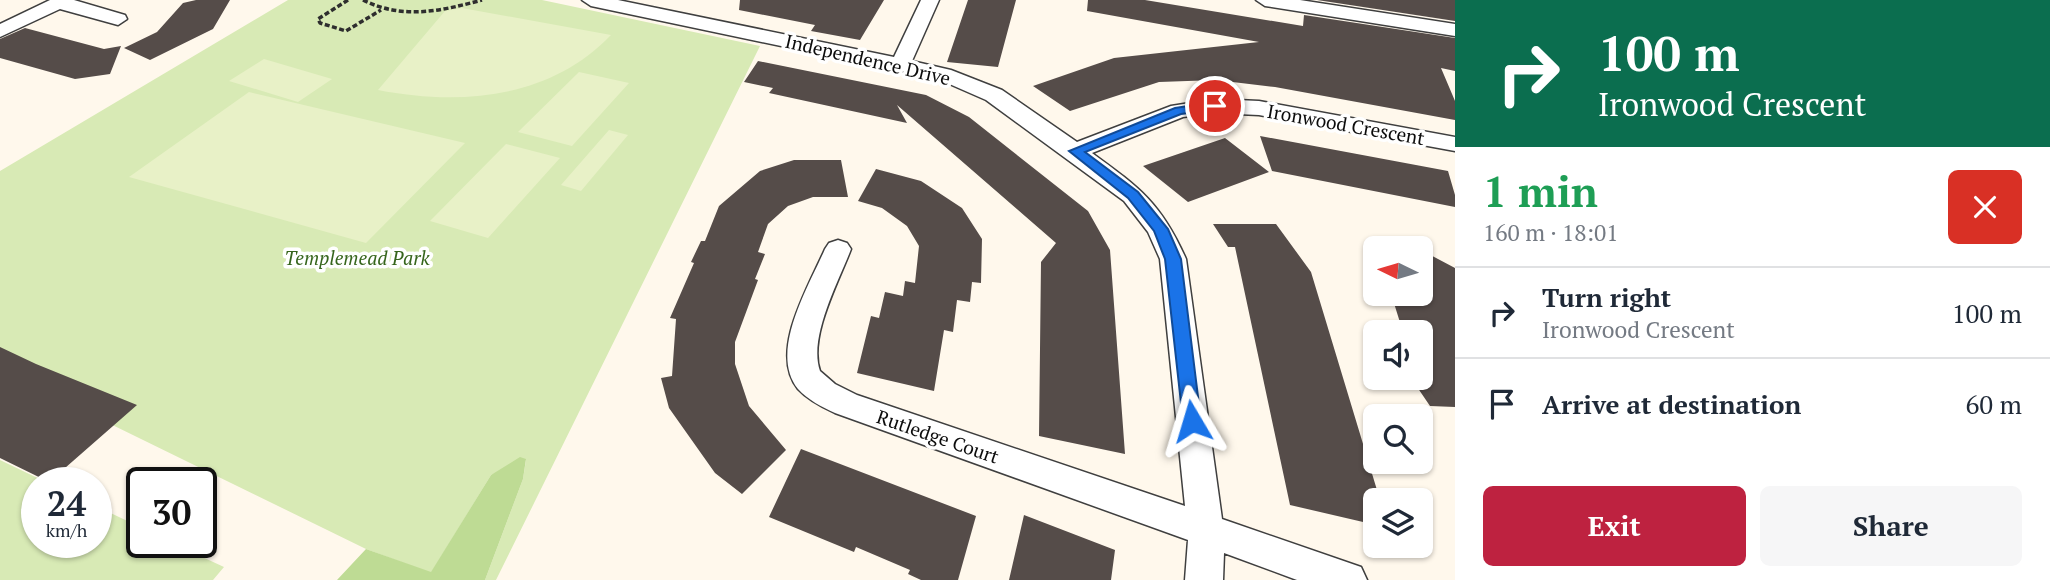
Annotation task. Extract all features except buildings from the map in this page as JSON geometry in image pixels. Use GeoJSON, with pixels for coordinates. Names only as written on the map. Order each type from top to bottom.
{"type":"FeatureCollection","features":[{"type":"Feature","properties":{"kind":"street","name":"Independence Drive"},"geometry":{"type":"LineString","coordinates":[[591,0],[944,74],[993,94],[1133,195],[1160,229],[1173,259],[1205,529],[1204,580]]}},
{"type":"Feature","properties":{"kind":"street"},"geometry":{"type":"LineString","coordinates":[[901,64],[930,0]]}},
{"type":"Feature","properties":{"kind":"street"},"geometry":{"type":"LineString","coordinates":[[1265,0],[1455,30]]}},
{"type":"Feature","properties":{"kind":"street"},"geometry":{"type":"LineString","coordinates":[[0,31],[62,2],[118,19]]}},
{"type":"Feature","properties":{"kind":"street","name":"Ironwood Crescent"},"geometry":{"type":"LineString","coordinates":[[1075,151],[1179,111],[1215,106],[1259,108],[1455,144]]}},
{"type":"Feature","properties":{"kind":"street","name":"Rutledge Court"},"geometry":{"type":"LineString","coordinates":[[838,249],[803,339],[800,360],[806,376],[815,387],[846,404],[1205,529]]}},
{"type":"Feature","properties":{"kind":"street"},"geometry":{"type":"LineString","coordinates":[[1205,529],[1348,580]]}},
{"type":"Feature","properties":{"kind":"path"},"geometry":{"type":"LineString","coordinates":[[348,0],[322,15],[318,19],[320,23],[346,31],[381,10]]}},
{"type":"Feature","properties":{"kind":"path"},"geometry":{"type":"LineString","coordinates":[[363,0],[381,10],[395,13],[422,12],[482,0]]}},
{"type":"Feature","properties":{"kind":"green space","name":"Templemead Park"},"geometry":{"type":"Polygon","coordinates":[[[288,0],[542,0],[760,46],[496,580],[485,580],[523,479],[526,460],[491,475],[431,573],[366,549],[217,476],[217,467],[198,467],[0,370],[0,171],[288,0]]]}},
{"type":"Feature","properties":{"kind":"green space"},"geometry":{"type":"Polygon","coordinates":[[[462,8],[611,35],[587,56],[560,73],[532,85],[472,97],[409,95],[378,90],[445,11],[462,8]]]}},
{"type":"Feature","properties":{"kind":"green space"},"geometry":{"type":"Polygon","coordinates":[[[264,59],[332,79],[298,102],[229,81],[264,59]]]}},
{"type":"Feature","properties":{"kind":"green space"},"geometry":{"type":"Polygon","coordinates":[[[579,72],[629,83],[572,146],[518,132],[579,72]]]}},
{"type":"Feature","properties":{"kind":"green space"},"geometry":{"type":"Polygon","coordinates":[[[249,92],[465,143],[366,243],[129,177],[249,92]]]}},
{"type":"Feature","properties":{"kind":"green space"},"geometry":{"type":"Polygon","coordinates":[[[609,130],[628,135],[581,191],[561,185],[609,130]]]}},
{"type":"Feature","properties":{"kind":"green space"},"geometry":{"type":"Polygon","coordinates":[[[506,144],[560,158],[488,238],[430,221],[506,144]]]}},
{"type":"Feature","properties":{"kind":"green space"},"geometry":{"type":"Polygon","coordinates":[[[520,457],[526,459],[523,479],[485,580],[337,580],[366,549],[431,572],[491,475],[520,457]]]}},
{"type":"Feature","properties":{"kind":"green space"},"geometry":{"type":"Polygon","coordinates":[[[0,460],[21,470],[21,558],[112,558],[112,514],[126,520],[126,558],[204,558],[224,567],[213,580],[0,580],[0,460]]]}},
{"type":"Feature","properties":{"kind":"route"},"geometry":{"type":"LineString","coordinates":[[1192,421],[1173,259],[1160,229],[1133,195],[1075,151],[1179,111],[1215,106]]}}]}
